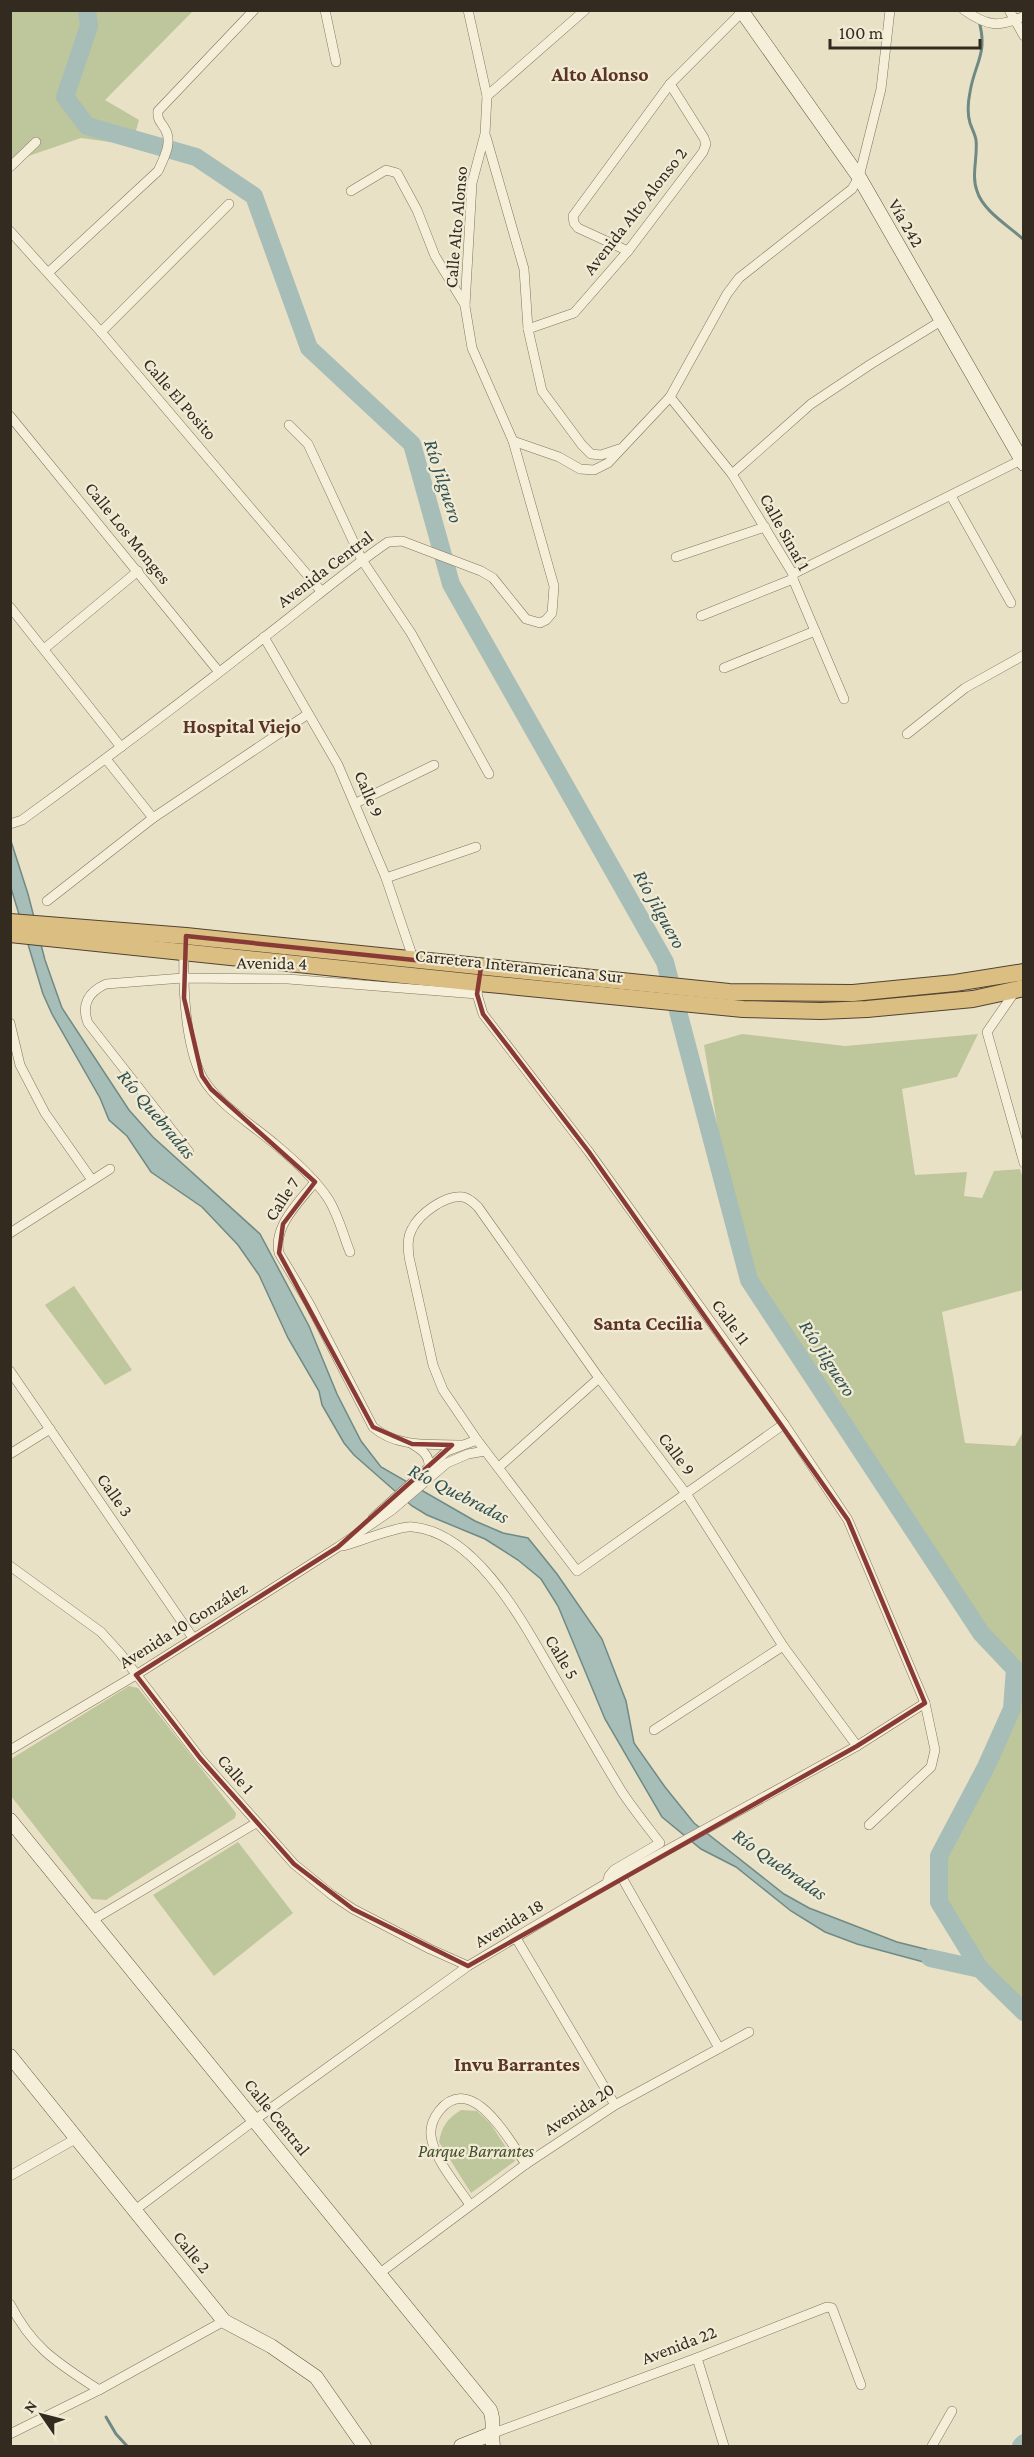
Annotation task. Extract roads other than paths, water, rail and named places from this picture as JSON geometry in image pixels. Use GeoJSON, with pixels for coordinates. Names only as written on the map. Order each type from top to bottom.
{"type":"FeatureCollection","features":[{"type":"Feature","properties":{"kind":"highway","name":"Carretera Interamericana Sur"},"geometry":{"type":"LineString","coordinates":[[11,930],[185,944],[413,968],[479,982],[743,1009],[821,1011],[984,997],[1021,987]]}},
{"type":"Feature","properties":{"kind":"highway","name":"Carretera Interamericana Sur"},"geometry":{"type":"LineString","coordinates":[[479,982],[647,983],[729,992],[853,993],[955,983],[1023,972]]}},
{"type":"Feature","properties":{"kind":"main road","name":"Vía 242"},"geometry":{"type":"LineString","coordinates":[[741,11],[859,177],[1022,462]]}},
{"type":"Feature","properties":{"kind":"main road","name":"Calle Central"},"geometry":{"type":"LineString","coordinates":[[10,1820],[256,2119],[490,2410],[493,2421],[492,2440]]}},
{"type":"Feature","properties":{"kind":"main road","name":"Calle 2"},"geometry":{"type":"LineString","coordinates":[[10,2056],[225,2321],[271,2346],[315,2377],[363,2446]]}},
{"type":"Feature","properties":{"kind":"main road","name":"Avenida 22"},"geometry":{"type":"LineString","coordinates":[[461,2446],[492,2440]]}},
{"type":"Feature","properties":{"kind":"street"},"geometry":{"type":"LineString","coordinates":[[49,273],[158,171],[165,157],[169,140],[166,130],[157,117],[158,111],[254,10]]}},
{"type":"Feature","properties":{"kind":"street"},"geometry":{"type":"LineString","coordinates":[[325,10],[336,62]]}},
{"type":"Feature","properties":{"kind":"street","name":"Calle Alto Alonso"},"geometry":{"type":"LineString","coordinates":[[468,10],[488,96],[485,134],[472,183],[465,306],[472,348],[513,441]]}},
{"type":"Feature","properties":{"kind":"street"},"geometry":{"type":"LineString","coordinates":[[488,96],[585,10]]}},
{"type":"Feature","properties":{"kind":"street"},"geometry":{"type":"LineString","coordinates":[[513,441],[559,458],[580,469],[594,470],[608,463],[670,397],[738,278],[852,189],[859,177],[881,89],[890,10]]}},
{"type":"Feature","properties":{"kind":"street"},"geometry":{"type":"LineString","coordinates":[[964,10],[988,24],[1000,24],[1019,18]]}},
{"type":"Feature","properties":{"kind":"street"},"geometry":{"type":"LineString","coordinates":[[1009,10],[1019,18]]}},
{"type":"Feature","properties":{"kind":"street"},"geometry":{"type":"LineString","coordinates":[[1019,10],[1023,36]]}},
{"type":"Feature","properties":{"kind":"street"},"geometry":{"type":"LineString","coordinates":[[628,251],[578,228],[573,223],[573,216],[670,84],[741,11]]}},
{"type":"Feature","properties":{"kind":"street","name":"Avenida Alto Alonso 2"},"geometry":{"type":"LineString","coordinates":[[528,329],[574,313],[628,251],[703,152],[706,144],[704,138],[670,84]]}},
{"type":"Feature","properties":{"kind":"street"},"geometry":{"type":"LineString","coordinates":[[485,134],[524,269],[528,329],[542,391],[582,445],[591,453],[601,455],[624,448]]}},
{"type":"Feature","properties":{"kind":"street"},"geometry":{"type":"LineString","coordinates":[[10,167],[36,142]]}},
{"type":"Feature","properties":{"kind":"street"},"geometry":{"type":"LineString","coordinates":[[351,191],[386,170],[397,173],[417,210],[435,256],[465,306]]}},
{"type":"Feature","properties":{"kind":"street"},"geometry":{"type":"LineString","coordinates":[[101,332],[229,204]]}},
{"type":"Feature","properties":{"kind":"street","name":"Calle El Posito"},"geometry":{"type":"LineString","coordinates":[[10,231],[101,332],[321,591]]}},
{"type":"Feature","properties":{"kind":"street"},"geometry":{"type":"LineString","coordinates":[[732,474],[811,404],[941,321]]}},
{"type":"Feature","properties":{"kind":"street","name":"Calle Sinaí 1"},"geometry":{"type":"LineString","coordinates":[[670,397],[732,474],[765,527],[793,577],[844,699]]}},
{"type":"Feature","properties":{"kind":"street","name":"Calle Los Monges"},"geometry":{"type":"LineString","coordinates":[[10,416],[219,672]]}},
{"type":"Feature","properties":{"kind":"street"},"geometry":{"type":"LineString","coordinates":[[289,425],[308,444],[362,560],[411,633],[489,774]]}},
{"type":"Feature","properties":{"kind":"street","name":"Avenida Central"},"geometry":{"type":"LineString","coordinates":[[10,824],[22,820],[106,759],[321,591],[388,542],[402,541],[466,563],[493,578],[526,619],[540,624],[546,620],[552,613],[554,586],[513,441]]}},
{"type":"Feature","properties":{"kind":"street"},"geometry":{"type":"LineString","coordinates":[[701,616],[793,577],[1022,462]]}},
{"type":"Feature","properties":{"kind":"street"},"geometry":{"type":"LineString","coordinates":[[951,496],[1011,603]]}},
{"type":"Feature","properties":{"kind":"street"},"geometry":{"type":"LineString","coordinates":[[676,557],[765,527]]}},
{"type":"Feature","properties":{"kind":"street"},"geometry":{"type":"LineString","coordinates":[[44,649],[138,571]]}},
{"type":"Feature","properties":{"kind":"street"},"geometry":{"type":"LineString","coordinates":[[10,607],[121,747]]}},
{"type":"Feature","properties":{"kind":"street"},"geometry":{"type":"LineString","coordinates":[[724,668],[815,631]]}},
{"type":"Feature","properties":{"kind":"street","name":"Calle 9"},"geometry":{"type":"LineString","coordinates":[[264,637],[339,765],[386,878],[413,968]]}},
{"type":"Feature","properties":{"kind":"street"},"geometry":{"type":"LineString","coordinates":[[907,734],[965,688],[1023,655]]}},
{"type":"Feature","properties":{"kind":"street"},"geometry":{"type":"LineString","coordinates":[[48,901],[153,818],[308,714]]}},
{"type":"Feature","properties":{"kind":"street"},"geometry":{"type":"LineString","coordinates":[[106,759],[153,818]]}},
{"type":"Feature","properties":{"kind":"street"},"geometry":{"type":"LineString","coordinates":[[356,803],[434,765]]}},
{"type":"Feature","properties":{"kind":"street"},"geometry":{"type":"LineString","coordinates":[[386,878],[476,847]]}},
{"type":"Feature","properties":{"kind":"street","name":"Calle 7"},"geometry":{"type":"LineString","coordinates":[[185,944],[183,978],[186,1008],[195,1057],[202,1076],[211,1089],[278,1146],[315,1182],[283,1224],[277,1244],[279,1253],[309,1303],[374,1427],[388,1437],[412,1444],[461,1445]]}},
{"type":"Feature","properties":{"kind":"street","name":"Avenida 4"},"geometry":{"type":"LineString","coordinates":[[189,1152],[88,1023],[84,1013],[88,997],[95,989],[106,984],[183,978],[479,982]]}},
{"type":"Feature","properties":{"kind":"street","name":"Calle 11"},"geometry":{"type":"LineString","coordinates":[[479,982],[483,1014],[589,1152],[784,1424],[848,1520],[925,1703],[935,1750],[931,1767],[869,1825]]}},
{"type":"Feature","properties":{"kind":"street"},"geometry":{"type":"LineString","coordinates":[[1021,987],[987,1032],[1023,1163]]}},
{"type":"Feature","properties":{"kind":"street"},"geometry":{"type":"LineString","coordinates":[[10,1023],[20,1065],[45,1113],[92,1180]]}},
{"type":"Feature","properties":{"kind":"street"},"geometry":{"type":"LineString","coordinates":[[10,1071],[20,1065]]}},
{"type":"Feature","properties":{"kind":"street"},"geometry":{"type":"LineString","coordinates":[[10,1233],[110,1169]]}},
{"type":"Feature","properties":{"kind":"street"},"geometry":{"type":"LineString","coordinates":[[315,1182],[328,1199],[350,1252]]}},
{"type":"Feature","properties":{"kind":"street","name":"Calle 9"},"geometry":{"type":"LineString","coordinates":[[477,1440],[450,1404],[436,1374],[409,1257],[408,1240],[412,1228],[424,1213],[456,1196],[466,1197],[478,1207],[599,1378],[687,1495],[783,1646],[857,1746]]}},
{"type":"Feature","properties":{"kind":"street","name":"Calle 3"},"geometry":{"type":"LineString","coordinates":[[10,1371],[194,1638]]}},
{"type":"Feature","properties":{"kind":"street"},"geometry":{"type":"LineString","coordinates":[[499,1467],[599,1378]]}},
{"type":"Feature","properties":{"kind":"street"},"geometry":{"type":"LineString","coordinates":[[477,1440],[578,1571],[784,1424]]}},
{"type":"Feature","properties":{"kind":"street"},"geometry":{"type":"LineString","coordinates":[[10,1454],[50,1429]]}},
{"type":"Feature","properties":{"kind":"street","name":"Avenida 10 González"},"geometry":{"type":"LineString","coordinates":[[10,1750],[136,1675],[338,1548],[390,1507],[447,1451],[477,1440]]}},
{"type":"Feature","properties":{"kind":"street"},"geometry":{"type":"LineString","coordinates":[[412,1444],[425,1453],[429,1461],[426,1474]]}},
{"type":"Feature","properties":{"kind":"street","name":"Avenida 10 González"},"geometry":{"type":"LineString","coordinates":[[426,1474],[468,1454],[484,1451]]}},
{"type":"Feature","properties":{"kind":"street","name":"Calle 5"},"geometry":{"type":"LineString","coordinates":[[338,1548],[410,1526],[424,1529],[449,1540],[466,1552],[493,1580],[516,1610],[623,1793],[660,1843],[614,1870],[609,1875],[607,1883]]}},
{"type":"Feature","properties":{"kind":"street","name":"Calle 1"},"geometry":{"type":"LineString","coordinates":[[10,1566],[101,1632],[200,1758],[294,1864],[340,1900],[430,1949],[468,1966]]}},
{"type":"Feature","properties":{"kind":"street"},"geometry":{"type":"LineString","coordinates":[[654,1730],[783,1646]]}},
{"type":"Feature","properties":{"kind":"street","name":"Avenida 18"},"geometry":{"type":"LineString","coordinates":[[135,2210],[256,2119],[468,1966],[607,1883],[857,1746],[925,1703]]}},
{"type":"Feature","properties":{"kind":"street"},"geometry":{"type":"LineString","coordinates":[[91,1921],[256,1823]]}},
{"type":"Feature","properties":{"kind":"street"},"geometry":{"type":"LineString","coordinates":[[621,1876],[719,2048]]}},
{"type":"Feature","properties":{"kind":"street"},"geometry":{"type":"LineString","coordinates":[[516,1938],[615,2104]]}},
{"type":"Feature","properties":{"kind":"street","name":"Avenida 20"},"geometry":{"type":"LineString","coordinates":[[380,2273],[526,2164],[615,2104],[749,2032]]}},
{"type":"Feature","properties":{"kind":"street"},"geometry":{"type":"LineString","coordinates":[[470,2205],[435,2150],[431,2139],[431,2123],[441,2109],[456,2100],[474,2102],[490,2114],[526,2164]]}},
{"type":"Feature","properties":{"kind":"street"},"geometry":{"type":"LineString","coordinates":[[10,2176],[77,2138]]}},
{"type":"Feature","properties":{"kind":"street"},"geometry":{"type":"LineString","coordinates":[[10,2304],[23,2328],[37,2344],[59,2363],[99,2390]]}},
{"type":"Feature","properties":{"kind":"street","name":"Avenida 22"},"geometry":{"type":"LineString","coordinates":[[492,2440],[830,2307],[861,2385]]}},
{"type":"Feature","properties":{"kind":"street"},"geometry":{"type":"LineString","coordinates":[[10,2434],[99,2390],[225,2321]]}},
{"type":"Feature","properties":{"kind":"street"},"geometry":{"type":"LineString","coordinates":[[697,2358],[724,2446]]}},
{"type":"Feature","properties":{"kind":"street"},"geometry":{"type":"LineString","coordinates":[[932,2446],[952,2411]]}},
{"type":"Feature","properties":{"kind":"water"},"geometry":{"type":"Polygon","coordinates":[[[10,838],[28,894],[45,960],[62,1008],[129,1110],[153,1137],[260,1234],[309,1326],[337,1394],[361,1441],[381,1467],[475,1521],[503,1533],[528,1538],[557,1574],[602,1639],[626,1701],[634,1743],[694,1823],[784,1894],[809,1908],[897,1942],[945,1954],[952,1965],[942,1967],[857,1944],[825,1932],[791,1911],[736,1867],[701,1849],[662,1817],[605,1719],[558,1606],[541,1579],[518,1560],[485,1539],[427,1515],[412,1506],[354,1455],[344,1443],[322,1405],[319,1391],[288,1338],[259,1275],[238,1245],[202,1207],[151,1172],[127,1136],[109,1120],[100,1098],[43,994],[11,888],[10,838]]]}},
{"type":"Feature","properties":{"kind":"waterway","name":"Río Jilguero"},"geometry":{"type":"LineString","coordinates":[[87,10],[89,26],[65,97],[87,126],[196,157],[254,196],[309,348],[412,444],[451,584],[665,962],[749,1280],[981,1633],[1015,1669],[1012,1709],[986,1767],[939,1856],[939,1902],[980,1969]]}},
{"type":"Feature","properties":{"kind":"waterway"},"geometry":{"type":"LineString","coordinates":[[979,21],[982,42],[980,58],[972,82],[968,107],[969,119],[976,140],[975,185],[985,205],[1024,240]]}},
{"type":"Feature","properties":{"kind":"waterway","name":"Río Quebradas"},"geometry":{"type":"LineString","coordinates":[[930,1958],[980,1969],[1024,2012]]}},
{"type":"Feature","properties":{"kind":"waterway"},"geometry":{"type":"LineString","coordinates":[[106,2417],[116,2434],[127,2446]]}},
{"type":"Feature","properties":{"kind":"waterway","name":"Río Quebradas"},"geometry":{"type":"LineString","coordinates":[[1021,2446],[1024,2443]]}},
{"type":"Feature","properties":{"kind":"district","name":"Alto Alonso"},"geometry":{"type":"Point","coordinates":[600,74]}},
{"type":"Feature","properties":{"kind":"district","name":"Hospital Viejo"},"geometry":{"type":"Point","coordinates":[242,726]}},
{"type":"Feature","properties":{"kind":"district","name":"Santa Cecilia"},"geometry":{"type":"Point","coordinates":[648,1323]}},
{"type":"Feature","properties":{"kind":"district","name":"Invu Barrantes"},"geometry":{"type":"Point","coordinates":[517,2064]}},
{"type":"Feature","properties":{"kind":"park label","name":"Parque Barrantes"},"geometry":{"type":"Point","coordinates":[476,2151]}}]}
